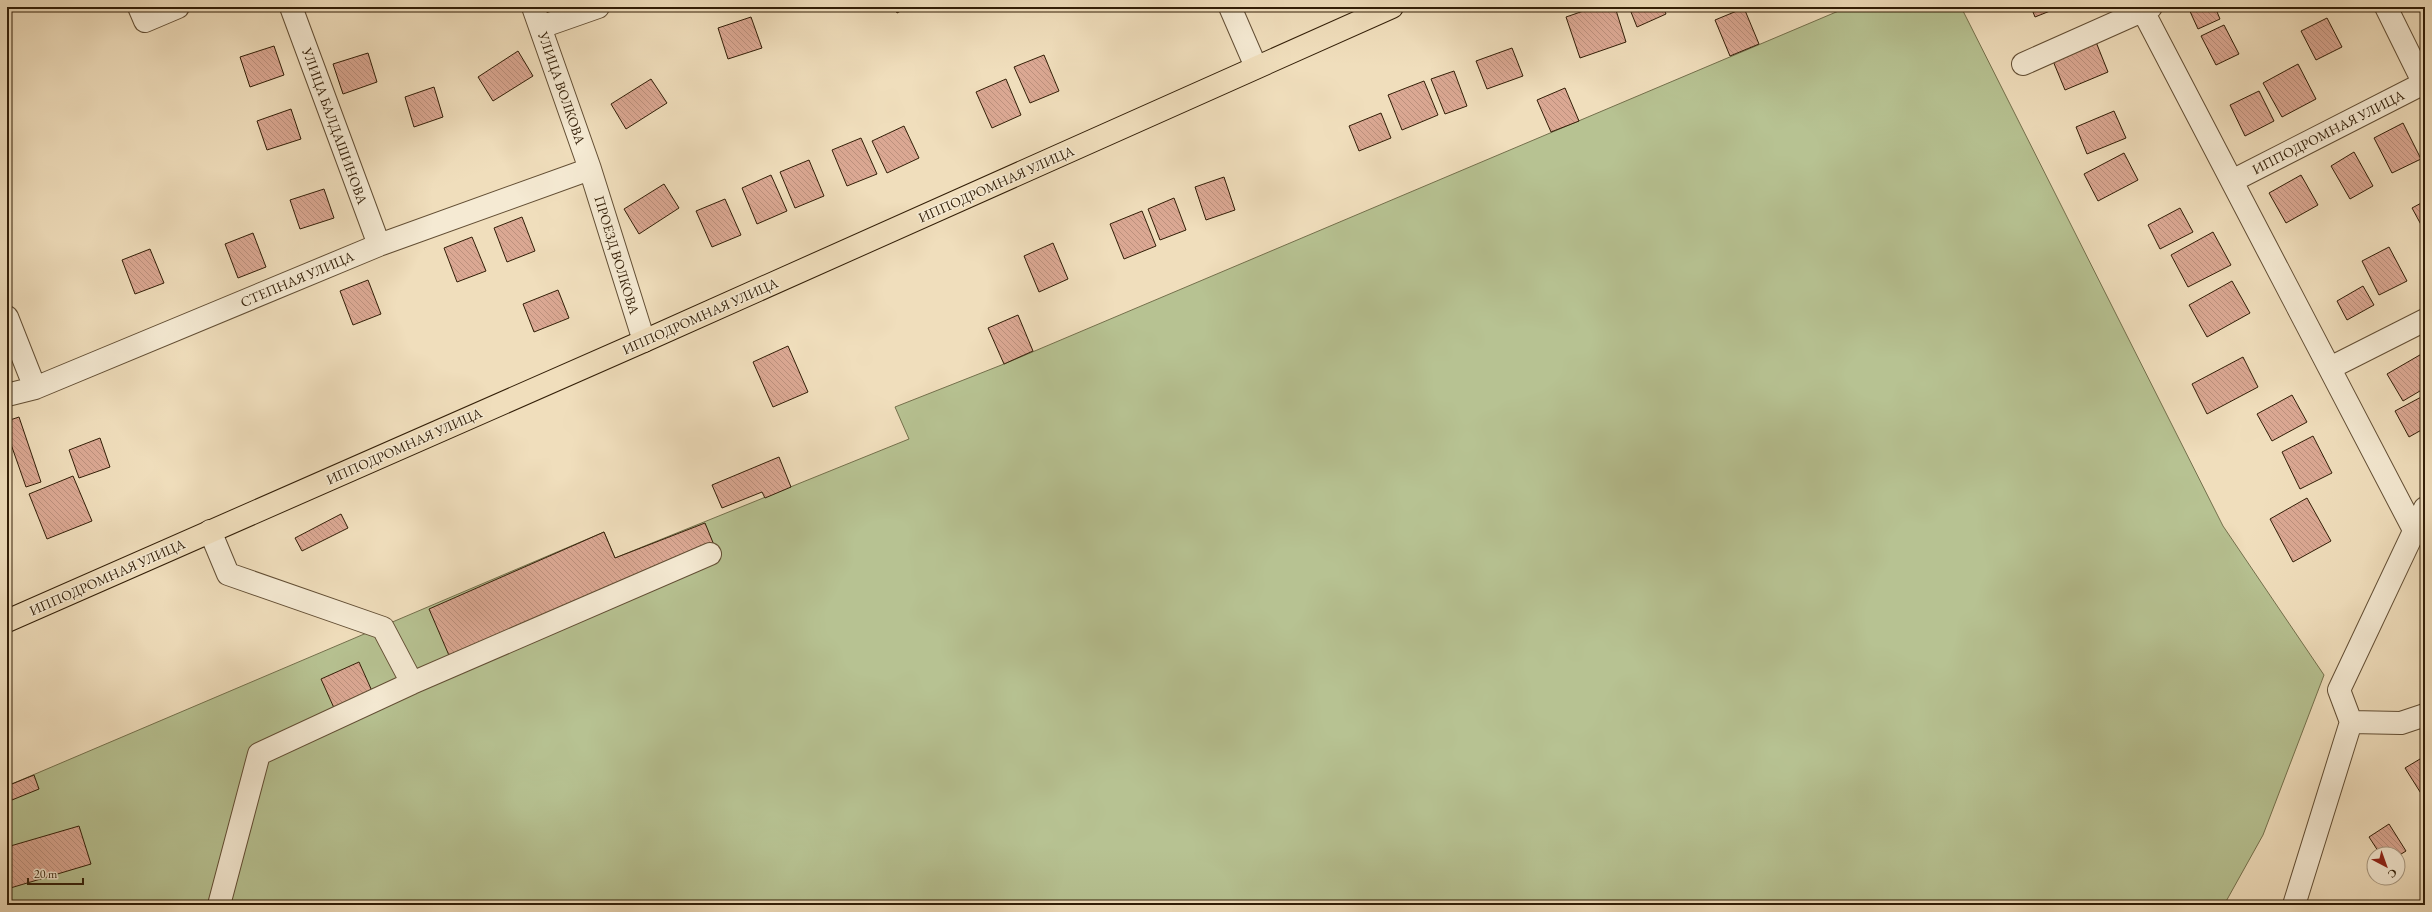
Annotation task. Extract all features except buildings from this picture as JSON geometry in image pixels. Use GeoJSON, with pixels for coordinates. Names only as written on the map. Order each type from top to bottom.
{"type":"FeatureCollection","features":[{"type":"Feature","properties":{"kind":"main road","name":"ИППОДРОМНАЯ УЛИЦА"},"geometry":{"type":"LineString","coordinates":[[7,621],[644,341],[1392,7]]}},
{"type":"Feature","properties":{"kind":"street"},"geometry":{"type":"LineString","coordinates":[[139,7],[145,21],[178,7]]}},
{"type":"Feature","properties":{"kind":"street","name":"УЛИЦА БАЛДАШИНОВА"},"geometry":{"type":"LineString","coordinates":[[291,7],[379,245]]}},
{"type":"Feature","properties":{"kind":"street","name":"УЛИЦА ВОЛКОВА"},"geometry":{"type":"LineString","coordinates":[[533,7],[590,169]]}},
{"type":"Feature","properties":{"kind":"street"},"geometry":{"type":"LineString","coordinates":[[541,27],[598,7]]}},
{"type":"Feature","properties":{"kind":"street"},"geometry":{"type":"LineString","coordinates":[[1230,7],[1256,67]]}},
{"type":"Feature","properties":{"kind":"street","name":"ИППОДРОМНАЯ УЛИЦА"},"geometry":{"type":"LineString","coordinates":[[2232,181],[2424,85],[2386,7]]}},
{"type":"Feature","properties":{"kind":"street"},"geometry":{"type":"LineString","coordinates":[[2023,64],[2147,9],[2232,181],[2414,530]]}},
{"type":"Feature","properties":{"kind":"street","name":"СТЕПНАЯ УЛИЦА"},"geometry":{"type":"LineString","coordinates":[[7,395],[35,388],[379,245],[590,169]]}},
{"type":"Feature","properties":{"kind":"street","name":"ПРОЕЗД ВОЛКОВА"},"geometry":{"type":"LineString","coordinates":[[590,169],[644,341]]}},
{"type":"Feature","properties":{"kind":"street"},"geometry":{"type":"LineString","coordinates":[[7,317],[35,388]]}},
{"type":"Feature","properties":{"kind":"street"},"geometry":{"type":"LineString","coordinates":[[2330,368],[2425,320]]}},
{"type":"Feature","properties":{"kind":"street"},"geometry":{"type":"LineString","coordinates":[[2294,905],[2351,722],[2339,690],[2425,508]]}},
{"type":"Feature","properties":{"kind":"street"},"geometry":{"type":"LineString","coordinates":[[210,531],[228,574],[383,628],[412,683]]}},
{"type":"Feature","properties":{"kind":"street"},"geometry":{"type":"LineString","coordinates":[[219,905],[259,754],[412,683],[710,554]]}},
{"type":"Feature","properties":{"kind":"street"},"geometry":{"type":"LineString","coordinates":[[2351,722],[2401,723],[2425,715]]}},
{"type":"Feature","properties":{"kind":"green space"},"geometry":{"type":"Polygon","coordinates":[[[1848,7],[1961,7],[2223,526],[2324,675],[2263,835],[2224,905],[7,905],[7,786],[604,532],[615,558],[909,439],[895,407],[1004,364],[1848,7]]]}}]}
